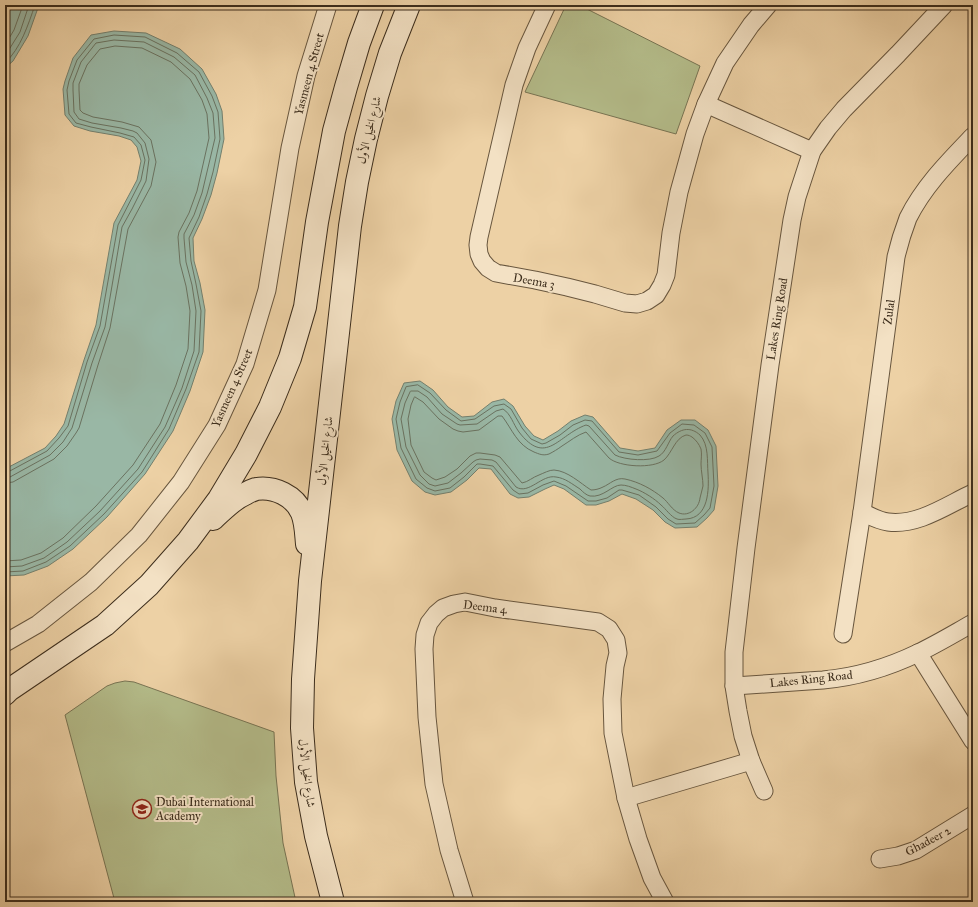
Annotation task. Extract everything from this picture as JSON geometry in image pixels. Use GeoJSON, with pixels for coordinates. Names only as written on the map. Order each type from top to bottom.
{"type":"FeatureCollection","features":[{"type":"Feature","properties":{"kind":"main road"},"geometry":{"type":"LineString","coordinates":[[5,694],[105,625],[149,585],[188,541],[219,499],[246,454],[270,407],[290,358],[305,307],[317,222],[334,131],[359,43],[373,5]]}},
{"type":"Feature","properties":{"kind":"main road","name":"شارع الخيل الأول"},"geometry":{"type":"LineString","coordinates":[[333,902],[314,828],[306,782],[302,728],[303,679],[310,581],[340,307],[357,182],[377,96],[390,53],[409,5]]}},
{"type":"Feature","properties":{"kind":"main road"},"geometry":{"type":"LineString","coordinates":[[188,541],[243,494],[256,489],[270,489],[283,493],[294,501],[302,513],[305,526],[310,581]]}},
{"type":"Feature","properties":{"kind":"street","name":"Yasmeen 4 Street"},"geometry":{"type":"LineString","coordinates":[[5,643],[38,624],[91,582],[139,535],[181,482],[217,425],[245,364],[267,290],[290,148],[306,76],[328,5]]}},
{"type":"Feature","properties":{"kind":"street","name":"Deema 3"},"geometry":{"type":"LineString","coordinates":[[547,5],[527,48],[514,85],[479,237],[478,254],[488,268],[496,274],[535,280],[595,294],[625,303],[637,304],[647,301],[656,295],[666,275],[671,233],[679,192],[695,134],[706,104],[725,63],[751,25],[768,5]]}},
{"type":"Feature","properties":{"kind":"street","name":"Lakes Ring Road"},"geometry":{"type":"LineString","coordinates":[[764,791],[751,761],[743,736],[734,686],[734,652],[770,365],[792,220],[797,197],[812,151],[828,128],[844,109],[944,5]]}},
{"type":"Feature","properties":{"kind":"street"},"geometry":{"type":"LineString","coordinates":[[706,104],[812,151]]}},
{"type":"Feature","properties":{"kind":"street","name":"Zulal"},"geometry":{"type":"LineString","coordinates":[[844,634],[895,264],[901,239],[918,200],[945,165],[973,136]]}},
{"type":"Feature","properties":{"kind":"street"},"geometry":{"type":"LineString","coordinates":[[862,512],[874,518],[888,522],[901,523],[928,516],[973,493]]}},
{"type":"Feature","properties":{"kind":"street","name":"Deema 4"},"geometry":{"type":"LineString","coordinates":[[465,902],[449,850],[434,784],[427,717],[424,648],[425,635],[429,623],[436,614],[443,608],[465,602],[495,608],[598,622],[609,629],[616,640],[618,653],[612,700],[612,733],[626,798],[638,839],[652,878],[665,902]]}},
{"type":"Feature","properties":{"kind":"street","name":"Lakes Ring Road"},"geometry":{"type":"LineString","coordinates":[[734,686],[806,682],[836,679],[864,673],[893,664],[918,653],[973,623]]}},
{"type":"Feature","properties":{"kind":"street"},"geometry":{"type":"LineString","coordinates":[[918,653],[973,741]]}},
{"type":"Feature","properties":{"kind":"street"},"geometry":{"type":"LineString","coordinates":[[626,798],[751,761]]}},
{"type":"Feature","properties":{"kind":"street","name":"Ghadeer 2"},"geometry":{"type":"LineString","coordinates":[[880,859],[898,856],[916,850],[973,815]]}},
{"type":"Feature","properties":{"kind":"green space"},"geometry":{"type":"Polygon","coordinates":[[[566,5],[579,5],[700,66],[676,134],[525,92],[566,5]]]}},
{"type":"Feature","properties":{"kind":"green space","name":"Dubai International Academy"},"geometry":{"type":"Polygon","coordinates":[[[125,681],[134,682],[274,732],[276,776],[283,843],[296,902],[115,902],[65,715],[107,686],[125,681]]]}},
{"type":"Feature","properties":{"kind":"water"},"geometry":{"type":"Polygon","coordinates":[[[5,5],[39,5],[28,36],[13,61],[5,68],[5,5]]]}},
{"type":"Feature","properties":{"kind":"water"},"geometry":{"type":"Polygon","coordinates":[[[114,31],[146,33],[180,49],[202,69],[216,94],[222,111],[224,139],[217,173],[211,195],[193,238],[194,261],[205,310],[203,352],[190,391],[173,431],[145,474],[107,517],[73,549],[48,566],[24,575],[5,576],[5,469],[45,448],[64,424],[96,325],[114,223],[137,180],[141,161],[137,147],[131,140],[74,126],[65,115],[63,89],[73,58],[91,35],[114,31]]]}},
{"type":"Feature","properties":{"kind":"water"},"geometry":{"type":"Polygon","coordinates":[[[420,381],[433,390],[448,407],[462,417],[474,416],[492,402],[504,399],[513,406],[525,426],[534,436],[543,440],[571,421],[585,415],[593,417],[620,448],[638,451],[655,448],[667,430],[681,420],[695,420],[708,430],[716,446],[718,486],[714,510],[697,527],[675,528],[665,522],[653,510],[636,499],[622,494],[609,501],[596,505],[586,505],[564,489],[554,485],[529,497],[518,498],[510,494],[491,469],[479,468],[467,480],[451,492],[435,495],[425,492],[412,481],[397,450],[392,419],[396,401],[404,383],[420,381]]]}},
{"type":"Feature","properties":{"kind":"place","name":"Dubai International Academy"},"geometry":{"type":"Point","coordinates":[142,809]}}]}
